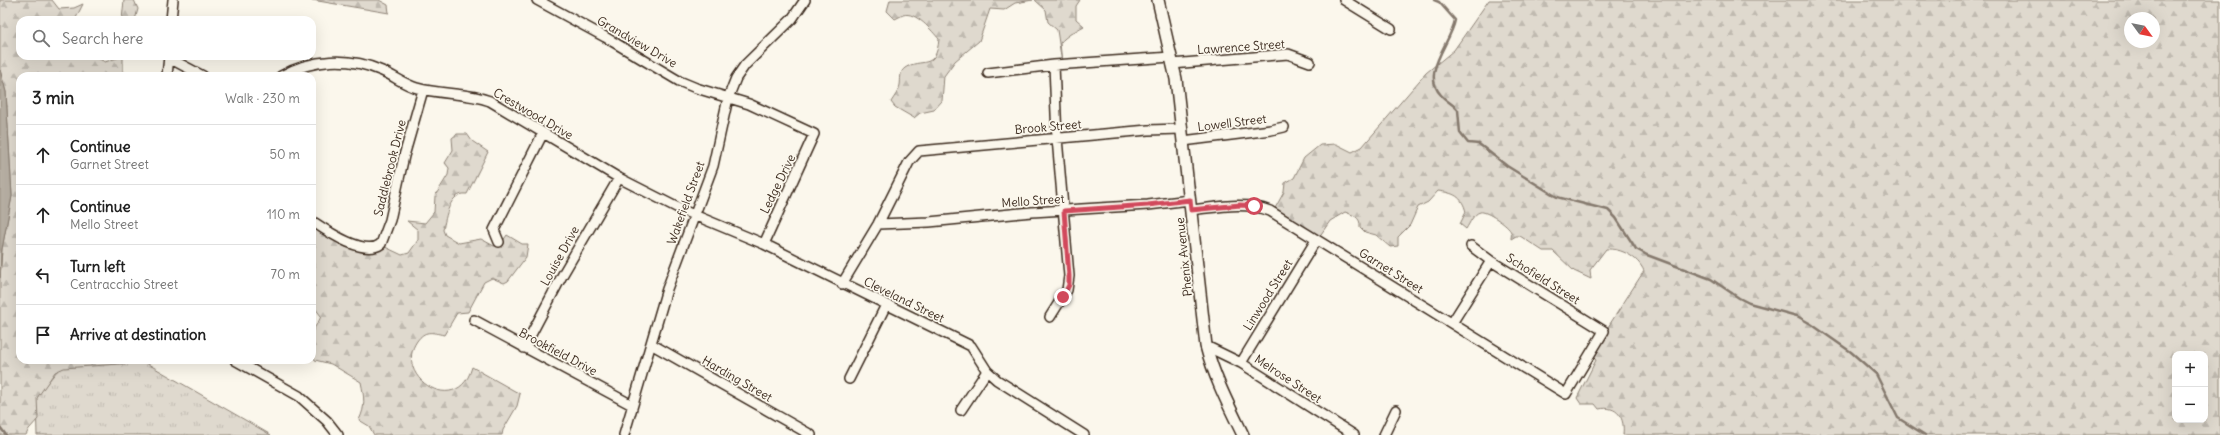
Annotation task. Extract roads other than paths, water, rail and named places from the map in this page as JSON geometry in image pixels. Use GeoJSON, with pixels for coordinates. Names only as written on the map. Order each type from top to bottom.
{"type":"FeatureCollection","features":[{"type":"Feature","properties":{"kind":"main road","name":"Phenix Avenue"},"geometry":{"type":"LineString","coordinates":[[1158,0],[1176,79],[1206,346],[1210,363],[1243,435]]}},
{"type":"Feature","properties":{"kind":"street"},"geometry":{"type":"LineString","coordinates":[[171,16],[173,0]]}},
{"type":"Feature","properties":{"kind":"street","name":"Grandview Drive"},"geometry":{"type":"LineString","coordinates":[[537,0],[605,37],[679,81],[696,88],[749,104],[814,134]]}},
{"type":"Feature","properties":{"kind":"street","name":"Wakefield Street"},"geometry":{"type":"LineString","coordinates":[[624,435],[667,289],[713,166],[728,98],[736,78],[745,65],[792,19],[805,0]]}},
{"type":"Feature","properties":{"kind":"street"},"geometry":{"type":"LineString","coordinates":[[1344,0],[1391,29]]}},
{"type":"Feature","properties":{"kind":"street","name":"Lawrence Street"},"geometry":{"type":"LineString","coordinates":[[988,73],[1054,65],[1288,54],[1310,62]]}},
{"type":"Feature","properties":{"kind":"street"},"geometry":{"type":"LineString","coordinates":[[167,72],[169,60]]}},
{"type":"Feature","properties":{"kind":"street"},"geometry":{"type":"LineString","coordinates":[[174,60],[196,72]]}},
{"type":"Feature","properties":{"kind":"street","name":"Crestwood Drive"},"geometry":{"type":"LineString","coordinates":[[290,72],[309,64],[335,61],[376,68],[423,90],[483,99],[619,178],[682,210],[695,214]]}},
{"type":"Feature","properties":{"kind":"street"},"geometry":{"type":"LineString","coordinates":[[1050,317],[1069,285],[1057,138],[1054,65]]}},
{"type":"Feature","properties":{"kind":"street","name":"Saddlebrook Drive"},"geometry":{"type":"LineString","coordinates":[[316,223],[349,242],[368,248],[374,248],[381,244],[390,220],[404,156],[423,90]]}},
{"type":"Feature","properties":{"kind":"street","name":"Lowell Street"},"geometry":{"type":"LineString","coordinates":[[1183,141],[1284,127]]}},
{"type":"Feature","properties":{"kind":"street","name":"Brook Street"},"geometry":{"type":"LineString","coordinates":[[878,224],[910,162],[918,151],[1057,138],[1181,129]]}},
{"type":"Feature","properties":{"kind":"street"},"geometry":{"type":"LineString","coordinates":[[499,242],[494,230],[543,133]]}},
{"type":"Feature","properties":{"kind":"street","name":"Ledge Drive"},"geometry":{"type":"LineString","coordinates":[[764,244],[814,134]]}},
{"type":"Feature","properties":{"kind":"street","name":"Louise Drive"},"geometry":{"type":"LineString","coordinates":[[524,348],[563,274],[619,178]]}},
{"type":"Feature","properties":{"kind":"street","name":"Mello Street"},"geometry":{"type":"LineString","coordinates":[[878,224],[891,225],[1032,212],[1148,205],[1191,205]]}},
{"type":"Feature","properties":{"kind":"street","name":"Garnet Street"},"geometry":{"type":"LineString","coordinates":[[1191,205],[1254,206],[1270,211],[1566,394]]}},
{"type":"Feature","properties":{"kind":"street","name":"Cleveland Street"},"geometry":{"type":"LineString","coordinates":[[695,214],[764,244],[842,284],[971,346],[987,372],[997,380],[1084,435]]}},
{"type":"Feature","properties":{"kind":"street"},"geometry":{"type":"LineString","coordinates":[[842,284],[878,224]]}},
{"type":"Feature","properties":{"kind":"street","name":"Linwood Street"},"geometry":{"type":"LineString","coordinates":[[1241,363],[1316,240]]}},
{"type":"Feature","properties":{"kind":"street"},"geometry":{"type":"LineString","coordinates":[[1471,246],[1491,261]]}},
{"type":"Feature","properties":{"kind":"street","name":"Schofield Street"},"geometry":{"type":"LineString","coordinates":[[1452,323],[1491,261],[1604,331],[1566,394]]}},
{"type":"Feature","properties":{"kind":"street"},"geometry":{"type":"LineString","coordinates":[[849,379],[886,304]]}},
{"type":"Feature","properties":{"kind":"street","name":"Brookfield Drive"},"geometry":{"type":"LineString","coordinates":[[474,320],[632,405]]}},
{"type":"Feature","properties":{"kind":"street","name":"Harding Street"},"geometry":{"type":"LineString","coordinates":[[651,344],[811,435]]}},
{"type":"Feature","properties":{"kind":"street","name":"Melrose Street"},"geometry":{"type":"LineString","coordinates":[[1206,346],[1241,363],[1354,435]]}},
{"type":"Feature","properties":{"kind":"street"},"geometry":{"type":"LineString","coordinates":[[242,364],[299,396],[327,421],[338,435]]}},
{"type":"Feature","properties":{"kind":"street"},"geometry":{"type":"LineString","coordinates":[[961,410],[987,372]]}},
{"type":"Feature","properties":{"kind":"street"},"geometry":{"type":"LineString","coordinates":[[1384,435],[1396,410]]}},
{"type":"Feature","properties":{"kind":"waterway"},"geometry":{"type":"LineString","coordinates":[[1434,0],[1439,2],[1455,20],[1435,68],[1435,86],[1441,95],[1458,110],[1460,133],[1468,143],[1479,144],[1507,166],[1557,197],[1608,210],[1616,218],[1636,249],[1647,255],[1711,279],[1749,303],[1797,316],[1811,324],[1851,352],[1876,374],[1898,418],[1925,435]]}},
{"type":"Feature","properties":{"kind":"waterway"},"geometry":{"type":"LineString","coordinates":[[0,427],[6,435]]}}]}
